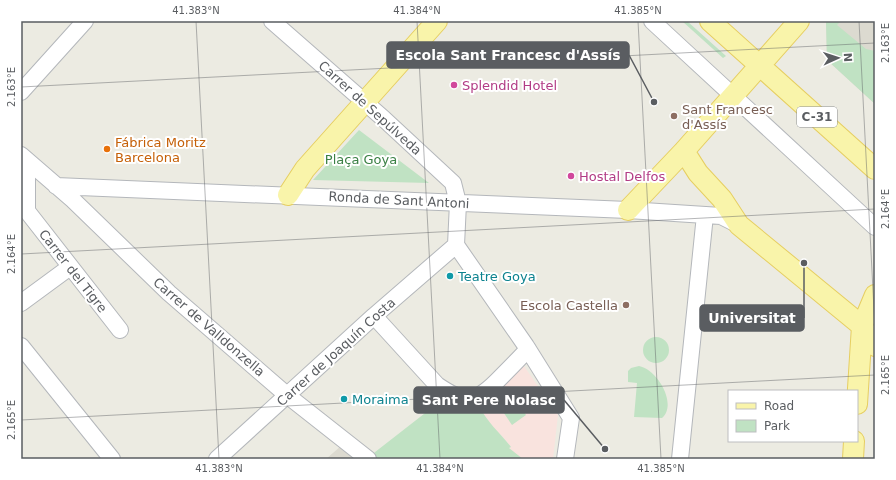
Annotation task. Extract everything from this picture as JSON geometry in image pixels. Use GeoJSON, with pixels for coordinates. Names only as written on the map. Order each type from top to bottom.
{"type":"FeatureCollection","features":[{"type":"Feature","properties":{"kind":"main road"},"geometry":{"type":"LineString","coordinates":[[288,195],[305,169],[437,21]]}},
{"type":"Feature","properties":{"kind":"main road","name":"C-31"},"geometry":{"type":"LineString","coordinates":[[710,21],[875,169]]}},
{"type":"Feature","properties":{"kind":"main road"},"geometry":{"type":"LineString","coordinates":[[628,210],[684,151],[799,21]]}},
{"type":"Feature","properties":{"kind":"main road"},"geometry":{"type":"LineString","coordinates":[[684,151],[698,173],[722,199],[738,224],[862,326],[875,346]]}},
{"type":"Feature","properties":{"kind":"main road"},"geometry":{"type":"LineString","coordinates":[[858,390],[862,326],[875,295]]}},
{"type":"Feature","properties":{"kind":"main road"},"geometry":{"type":"LineString","coordinates":[[854,442],[854,459]]}},
{"type":"Feature","properties":{"kind":"street"},"geometry":{"type":"LineString","coordinates":[[21,92],[85,21]]}},
{"type":"Feature","properties":{"kind":"street","name":"Carrer de Sepúlveda"},"geometry":{"type":"LineString","coordinates":[[272,21],[453,183],[458,203],[456,245]]}},
{"type":"Feature","properties":{"kind":"street"},"geometry":{"type":"LineString","coordinates":[[652,21],[875,227]]}},
{"type":"Feature","properties":{"kind":"street","name":"Carrer de Valldonzella"},"geometry":{"type":"LineString","coordinates":[[25,159],[56,186],[169,293],[288,396],[368,459]]}},
{"type":"Feature","properties":{"kind":"street","name":"Carrer del Tigre"},"geometry":{"type":"LineString","coordinates":[[25,159],[27,175],[27,211],[120,330]]}},
{"type":"Feature","properties":{"kind":"street","name":"Ronda de Sant Antoni"},"geometry":{"type":"LineString","coordinates":[[56,186],[628,210],[721,216],[738,224]]}},
{"type":"Feature","properties":{"kind":"street"},"geometry":{"type":"LineString","coordinates":[[680,459],[705,215]]}},
{"type":"Feature","properties":{"kind":"street"},"geometry":{"type":"LineString","coordinates":[[456,245],[528,349],[571,418],[566,459]]}},
{"type":"Feature","properties":{"kind":"street","name":"Carrer de Joaquín Costa"},"geometry":{"type":"LineString","coordinates":[[216,459],[288,396],[374,316],[456,245]]}},
{"type":"Feature","properties":{"kind":"street"},"geometry":{"type":"LineString","coordinates":[[21,303],[70,267]]}},
{"type":"Feature","properties":{"kind":"street"},"geometry":{"type":"LineString","coordinates":[[374,316],[437,385],[449,393],[462,398],[469,399],[484,395],[528,349]]}},
{"type":"Feature","properties":{"kind":"street"},"geometry":{"type":"LineString","coordinates":[[21,346],[112,459]]}},
{"type":"Feature","properties":{"kind":"shaded area"},"geometry":{"type":"Polygon","coordinates":[[[826,21],[875,21],[875,104],[827,60],[826,21]]]}},
{"type":"Feature","properties":{"kind":"shaded area"},"geometry":{"type":"Polygon","coordinates":[[[524,366],[558,415],[553,459],[523,459],[519,457],[509,448],[511,447],[494,429],[479,407],[518,367],[524,366]]]}},
{"type":"Feature","properties":{"kind":"shaded area"},"geometry":{"type":"Polygon","coordinates":[[[341,446],[352,455],[349,459],[326,459],[341,446]]]}},
{"type":"Feature","properties":{"kind":"green space"},"geometry":{"type":"Polygon","coordinates":[[[682,21],[687,21],[726,56],[723,58],[682,21]]]}},
{"type":"Feature","properties":{"kind":"green space"},"geometry":{"type":"Polygon","coordinates":[[[826,21],[841,21],[837,25],[866,49],[875,51],[875,104],[827,60],[826,21]]]}},
{"type":"Feature","properties":{"kind":"green space","name":"Plaça Goya"},"geometry":{"type":"Polygon","coordinates":[[[359,130],[429,183],[313,180],[359,130]]]}},
{"type":"Feature","properties":{"kind":"green space"},"geometry":{"type":"Polygon","coordinates":[[[656,337],[665,341],[669,350],[665,359],[656,363],[647,359],[643,350],[647,341],[656,337]]]}},
{"type":"Feature","properties":{"kind":"green space"},"geometry":{"type":"Polygon","coordinates":[[[639,366],[652,373],[663,388],[668,404],[666,412],[662,418],[634,417],[637,383],[628,382],[628,371],[631,368],[639,366]]]}},
{"type":"Feature","properties":{"kind":"green space"},"geometry":{"type":"Polygon","coordinates":[[[511,393],[526,415],[512,425],[497,403],[511,393]]]}},
{"type":"Feature","properties":{"kind":"green space"},"geometry":{"type":"Polygon","coordinates":[[[438,403],[469,413],[479,406],[482,412],[511,447],[509,448],[523,459],[373,459],[370,456],[438,403]]]}},
{"type":"Feature","properties":{"kind":"place","name":"Splendid Hotel"},"geometry":{"type":"Point","coordinates":[454,85]}},
{"type":"Feature","properties":{"kind":"place","name":"Escola Sant Francesc d'Assís"},"geometry":{"type":"Point","coordinates":[654,102]}},
{"type":"Feature","properties":{"kind":"place","name":"Sant Francesc d'Assís"},"geometry":{"type":"Point","coordinates":[674,116]}},
{"type":"Feature","properties":{"kind":"place","name":"Fábrica Moritz Barcelona"},"geometry":{"type":"Point","coordinates":[107,149]}},
{"type":"Feature","properties":{"kind":"place","name":"Hostal Delfos"},"geometry":{"type":"Point","coordinates":[571,176]}},
{"type":"Feature","properties":{"kind":"place","name":"Universitat"},"geometry":{"type":"Point","coordinates":[804,263]}},
{"type":"Feature","properties":{"kind":"place","name":"Teatre Goya"},"geometry":{"type":"Point","coordinates":[450,276]}},
{"type":"Feature","properties":{"kind":"place","name":"Escola Castella"},"geometry":{"type":"Point","coordinates":[626,305]}},
{"type":"Feature","properties":{"kind":"place","name":"Moraima"},"geometry":{"type":"Point","coordinates":[344,399]}},
{"type":"Feature","properties":{"kind":"place","name":"Sant Pere Nolasc"},"geometry":{"type":"Point","coordinates":[605,449]}}]}
